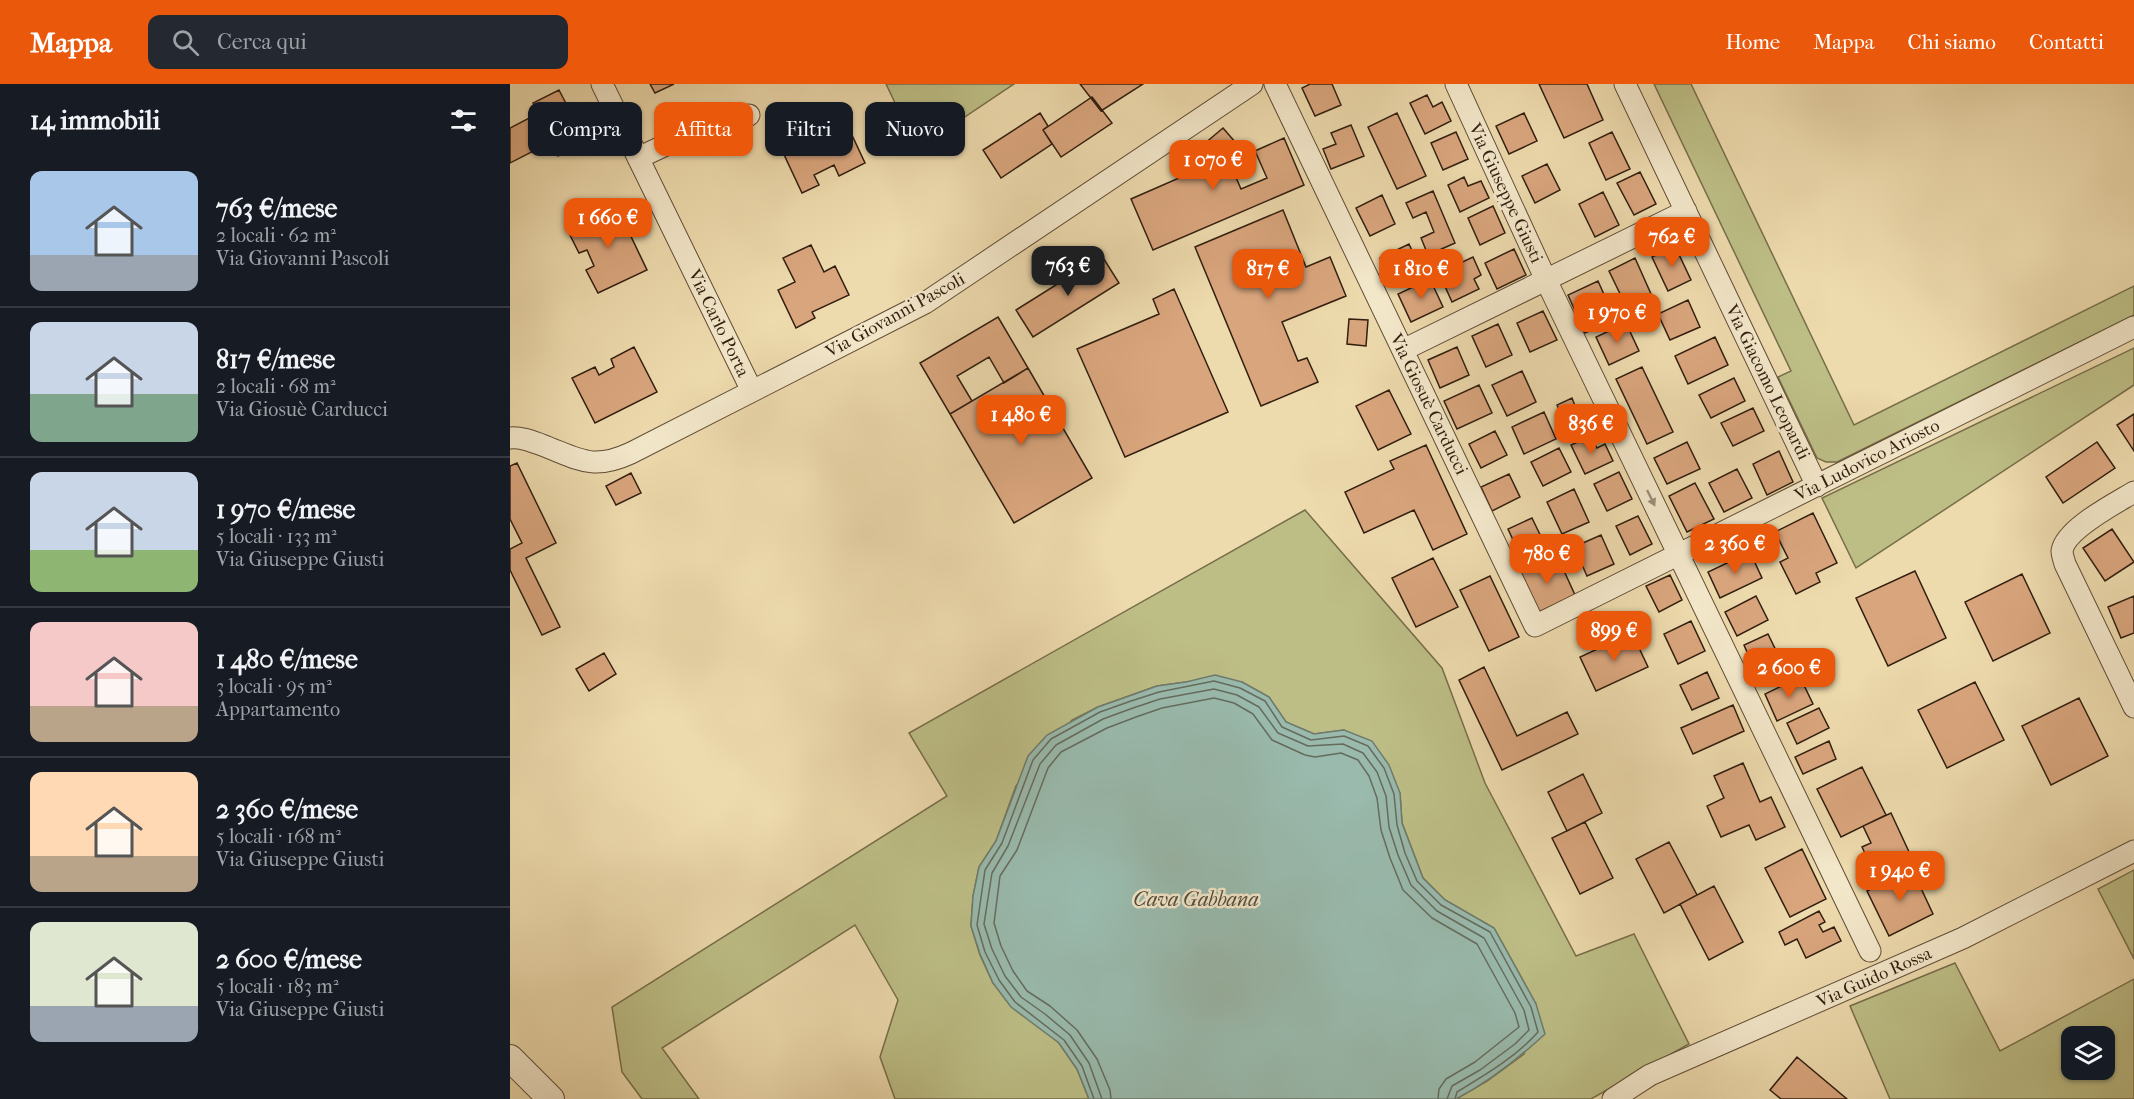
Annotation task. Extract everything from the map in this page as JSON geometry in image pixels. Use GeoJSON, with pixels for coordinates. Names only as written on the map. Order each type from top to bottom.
{"type":"FeatureCollection","features":[{"type":"Feature","properties":{"kind":"street","name":"Via Carlo Porta"},"geometry":{"type":"LineString","coordinates":[[602,84],[752,392]]}},
{"type":"Feature","properties":{"kind":"street","name":"Via Giovanni Pascoli"},"geometry":{"type":"LineString","coordinates":[[510,438],[524,438],[585,461],[605,463],[631,453],[932,299],[1252,84]]}},
{"type":"Feature","properties":{"kind":"street","name":"Via Giosuè Carducci"},"geometry":{"type":"LineString","coordinates":[[1275,84],[1535,626]]}},
{"type":"Feature","properties":{"kind":"street","name":"Via Giuseppe Giusti"},"geometry":{"type":"LineString","coordinates":[[1455,84],[1546,280],[1870,951]]}},
{"type":"Feature","properties":{"kind":"street","name":"Via Giacomo Leopardi"},"geometry":{"type":"LineString","coordinates":[[1625,84],[1817,486]]}},
{"type":"Feature","properties":{"kind":"street"},"geometry":{"type":"LineString","coordinates":[[638,158],[654,150]]}},
{"type":"Feature","properties":{"kind":"street"},"geometry":{"type":"LineString","coordinates":[[1403,350],[1686,211]]}},
{"type":"Feature","properties":{"kind":"street","name":"Via Ludovico Ariosto"},"geometry":{"type":"LineString","coordinates":[[1535,626],[2134,327]]}},
{"type":"Feature","properties":{"kind":"street"},"geometry":{"type":"LineString","coordinates":[[2134,492],[2074,531],[2066,539],[2062,552],[2065,564],[2134,707]]}},
{"type":"Feature","properties":{"kind":"street","name":"Via Guido Rossa"},"geometry":{"type":"LineString","coordinates":[[1613,1099],[1650,1075],[1963,938],[2134,850]]}},
{"type":"Feature","properties":{"kind":"street"},"geometry":{"type":"LineString","coordinates":[[510,1058],[551,1099]]}},
{"type":"Feature","properties":{"kind":"green space"},"geometry":{"type":"Polygon","coordinates":[[[886,84],[1014,84],[965,117],[965,102],[895,102],[886,84]]]}},
{"type":"Feature","properties":{"kind":"green space"},"geometry":{"type":"Polygon","coordinates":[[[1654,84],[1691,84],[1854,425],[2134,286],[2134,315],[1837,462],[1826,462],[1817,458],[1778,377],[1791,371],[1654,84]]]}},
{"type":"Feature","properties":{"kind":"green space"},"geometry":{"type":"Polygon","coordinates":[[[2134,348],[2134,385],[1856,568],[1822,498],[2134,348]]]}},
{"type":"Feature","properties":{"kind":"green space"},"geometry":{"type":"Polygon","coordinates":[[[1305,510],[1442,668],[1485,783],[1576,956],[1634,934],[1689,1044],[1591,1099],[1456,1099],[1487,1081],[1524,1054],[1536,1004],[1494,928],[1445,900],[1423,878],[1402,823],[1400,793],[1344,730],[1314,734],[1286,722],[1269,697],[1242,682],[1186,682],[1157,686],[1098,707],[1072,720],[1016,786],[996,841],[979,867],[973,896],[971,926],[980,955],[993,983],[1059,1043],[1077,1069],[1089,1099],[895,1099],[880,1057],[898,1000],[855,925],[662,1048],[699,1099],[642,1099],[622,1072],[612,1007],[947,796],[909,733],[1305,510]]]}},
{"type":"Feature","properties":{"kind":"green space"},"geometry":{"type":"Polygon","coordinates":[[[2134,870],[2134,959],[2098,889],[2134,870]]]}},
{"type":"Feature","properties":{"kind":"green space"},"geometry":{"type":"Polygon","coordinates":[[[1955,963],[2000,1051],[2134,979],[2134,1099],[1890,1099],[1850,1006],[1955,963]]]}},
{"type":"Feature","properties":{"kind":"water","name":"Cava Gabbana"},"geometry":{"type":"Polygon","coordinates":[[[1215,675],[1242,682],[1269,697],[1286,722],[1314,734],[1344,730],[1372,741],[1389,765],[1400,793],[1402,823],[1423,878],[1445,900],[1494,928],[1536,1004],[1545,1034],[1492,1078],[1456,1099],[1089,1099],[1077,1069],[1059,1043],[1011,1007],[993,983],[971,926],[973,896],[979,867],[996,841],[1028,756],[1047,735],[1098,707],[1157,686],[1215,675]]]}},
{"type":"Feature","properties":{"kind":"building"},"geometry":{"type":"Polygon","coordinates":[[[650,84],[674,84],[655,93],[650,84]]]}},
{"type":"Feature","properties":{"kind":"building"},"geometry":{"type":"Polygon","coordinates":[[[1080,84],[1143,84],[1101,111],[1080,84]]]}},
{"type":"Feature","properties":{"kind":"building"},"geometry":{"type":"Polygon","coordinates":[[[1310,84],[1332,84],[1341,105],[1315,116],[1302,88],[1310,84]]]}},
{"type":"Feature","properties":{"kind":"building"},"geometry":{"type":"Polygon","coordinates":[[[1539,84],[1587,84],[1603,120],[1564,138],[1539,84]]]}},
{"type":"Feature","properties":{"kind":"building"},"geometry":{"type":"Polygon","coordinates":[[[559,90],[565,102],[535,102],[559,90]]]}},
{"type":"Feature","properties":{"kind":"building"},"geometry":{"type":"Polygon","coordinates":[[[1427,95],[1433,107],[1442,102],[1451,121],[1425,134],[1410,103],[1427,95]]]}},
{"type":"Feature","properties":{"kind":"building"},"geometry":{"type":"Polygon","coordinates":[[[1092,97],[1112,123],[1061,157],[1043,130],[1092,97]]]}},
{"type":"Feature","properties":{"kind":"building"},"geometry":{"type":"Polygon","coordinates":[[[1040,113],[1048,126],[1043,130],[1052,144],[1001,178],[983,150],[1040,113]]]}},
{"type":"Feature","properties":{"kind":"building"},"geometry":{"type":"Polygon","coordinates":[[[1397,113],[1426,176],[1397,189],[1368,127],[1397,113]]]}},
{"type":"Feature","properties":{"kind":"building"},"geometry":{"type":"Polygon","coordinates":[[[1524,113],[1537,141],[1509,154],[1496,126],[1524,113]]]}},
{"type":"Feature","properties":{"kind":"building"},"geometry":{"type":"Polygon","coordinates":[[[528,119],[528,154],[510,163],[510,128],[528,119]]]}},
{"type":"Feature","properties":{"kind":"building"},"geometry":{"type":"Polygon","coordinates":[[[1351,125],[1364,156],[1331,169],[1323,149],[1336,144],[1331,133],[1351,125]]]}},
{"type":"Feature","properties":{"kind":"building"},"geometry":{"type":"Polygon","coordinates":[[[1223,128],[1242,150],[1229,161],[1241,189],[1267,178],[1255,151],[1284,138],[1304,185],[1153,250],[1131,199],[1202,168],[1191,155],[1223,128]]]}},
{"type":"Feature","properties":{"kind":"building"},"geometry":{"type":"Polygon","coordinates":[[[1456,132],[1468,159],[1443,170],[1431,143],[1456,132]]]}},
{"type":"Feature","properties":{"kind":"building"},"geometry":{"type":"Polygon","coordinates":[[[1612,132],[1630,169],[1606,180],[1589,143],[1612,132]]]}},
{"type":"Feature","properties":{"kind":"building"},"geometry":{"type":"Polygon","coordinates":[[[853,137],[865,163],[839,176],[834,165],[814,175],[819,185],[802,193],[785,156],[853,156],[853,137]]]}},
{"type":"Feature","properties":{"kind":"building"},"geometry":{"type":"Polygon","coordinates":[[[1547,164],[1560,190],[1535,203],[1522,176],[1547,164]]]}},
{"type":"Feature","properties":{"kind":"building"},"geometry":{"type":"Polygon","coordinates":[[[1640,172],[1656,204],[1634,215],[1617,183],[1640,172]]]}},
{"type":"Feature","properties":{"kind":"building"},"geometry":{"type":"Polygon","coordinates":[[[1464,177],[1468,186],[1481,181],[1489,198],[1460,212],[1448,185],[1464,177]]]}},
{"type":"Feature","properties":{"kind":"building"},"geometry":{"type":"Polygon","coordinates":[[[1433,191],[1455,243],[1428,255],[1421,238],[1434,232],[1426,212],[1413,218],[1406,203],[1433,191]]]}},
{"type":"Feature","properties":{"kind":"building"},"geometry":{"type":"Polygon","coordinates":[[[1603,192],[1619,225],[1595,237],[1579,204],[1603,192]]]}},
{"type":"Feature","properties":{"kind":"building"},"geometry":{"type":"Polygon","coordinates":[[[1382,195],[1395,224],[1370,236],[1356,208],[1382,195]]]}},
{"type":"Feature","properties":{"kind":"building"},"geometry":{"type":"Polygon","coordinates":[[[616,205],[647,270],[598,293],[586,270],[594,266],[587,250],[579,253],[567,229],[616,205]]]}},
{"type":"Feature","properties":{"kind":"building"},"geometry":{"type":"Polygon","coordinates":[[[1493,206],[1505,233],[1480,245],[1468,218],[1493,206]]]}},
{"type":"Feature","properties":{"kind":"building"},"geometry":{"type":"Polygon","coordinates":[[[1283,210],[1306,267],[1330,257],[1346,296],[1282,322],[1298,361],[1307,358],[1318,382],[1261,406],[1195,247],[1283,210]]]}},
{"type":"Feature","properties":{"kind":"building"},"geometry":{"type":"Polygon","coordinates":[[[1409,244],[1421,270],[1392,284],[1380,258],[1409,244]]]}},
{"type":"Feature","properties":{"kind":"building"},"geometry":{"type":"Polygon","coordinates":[[[811,245],[824,272],[835,266],[849,295],[812,312],[815,318],[796,328],[778,290],[795,282],[783,258],[811,245]]]}},
{"type":"Feature","properties":{"kind":"building"},"geometry":{"type":"Polygon","coordinates":[[[1675,246],[1691,280],[1668,291],[1652,257],[1675,246]]]}},
{"type":"Feature","properties":{"kind":"building"},"geometry":{"type":"Polygon","coordinates":[[[1514,249],[1526,275],[1497,289],[1485,263],[1514,249]]]}},
{"type":"Feature","properties":{"kind":"building"},"geometry":{"type":"Polygon","coordinates":[[[1102,256],[1119,283],[1033,337],[1016,310],[1102,256]]]}},
{"type":"Feature","properties":{"kind":"building"},"geometry":{"type":"Polygon","coordinates":[[[1473,257],[1481,275],[1474,279],[1479,289],[1452,302],[1439,273],[1473,257]]]}},
{"type":"Feature","properties":{"kind":"building"},"geometry":{"type":"Polygon","coordinates":[[[1635,258],[1651,294],[1626,306],[1609,271],[1635,258]]]}},
{"type":"Feature","properties":{"kind":"building"},"geometry":{"type":"Polygon","coordinates":[[[1430,279],[1443,307],[1411,322],[1398,294],[1430,279]]]}},
{"type":"Feature","properties":{"kind":"building"},"geometry":{"type":"Polygon","coordinates":[[[1598,281],[1615,319],[1585,333],[1568,295],[1598,281]]]}},
{"type":"Feature","properties":{"kind":"building"},"geometry":{"type":"Polygon","coordinates":[[[1174,289],[1228,412],[1125,457],[1077,349],[1159,314],[1153,299],[1174,289]]]}},
{"type":"Feature","properties":{"kind":"building"},"geometry":{"type":"Polygon","coordinates":[[[1688,300],[1700,327],[1670,340],[1658,314],[1688,300]]]}},
{"type":"Feature","properties":{"kind":"building"},"geometry":{"type":"Polygon","coordinates":[[[1543,311],[1557,340],[1530,352],[1517,323],[1543,311]]]}},
{"type":"Feature","properties":{"kind":"building"},"geometry":{"type":"Polygon","coordinates":[[[998,317],[1028,368],[1004,383],[989,357],[957,376],[972,401],[950,414],[920,363],[998,317]]]}},
{"type":"Feature","properties":{"kind":"building"},"geometry":{"type":"Polygon","coordinates":[[[1349,319],[1368,320],[1366,346],[1347,344],[1349,319]]]}},
{"type":"Feature","properties":{"kind":"building"},"geometry":{"type":"Polygon","coordinates":[[[1626,323],[1639,351],[1609,365],[1596,337],[1626,323]]]}},
{"type":"Feature","properties":{"kind":"building"},"geometry":{"type":"Polygon","coordinates":[[[1498,324],[1512,355],[1486,367],[1472,336],[1498,324]]]}},
{"type":"Feature","properties":{"kind":"building"},"geometry":{"type":"Polygon","coordinates":[[[1715,337],[1728,365],[1688,384],[1675,356],[1715,337]]]}},
{"type":"Feature","properties":{"kind":"building"},"geometry":{"type":"Polygon","coordinates":[[[634,347],[657,392],[595,423],[572,378],[595,367],[599,375],[614,367],[611,359],[634,347]]]}},
{"type":"Feature","properties":{"kind":"building"},"geometry":{"type":"Polygon","coordinates":[[[1457,347],[1469,375],[1440,388],[1428,360],[1457,347]]]}},
{"type":"Feature","properties":{"kind":"building"},"geometry":{"type":"Polygon","coordinates":[[[1642,367],[1673,432],[1647,444],[1616,379],[1642,367]]]}},
{"type":"Feature","properties":{"kind":"building"},"geometry":{"type":"Polygon","coordinates":[[[1028,368],[1092,478],[1014,523],[950,414],[1028,368]]]}},
{"type":"Feature","properties":{"kind":"building"},"geometry":{"type":"Polygon","coordinates":[[[1522,371],[1536,402],[1507,416],[1492,385],[1522,371]]]}},
{"type":"Feature","properties":{"kind":"building"},"geometry":{"type":"Polygon","coordinates":[[[1734,378],[1745,401],[1711,418],[1699,395],[1734,378]]]}},
{"type":"Feature","properties":{"kind":"building"},"geometry":{"type":"Polygon","coordinates":[[[1479,385],[1492,413],[1457,429],[1444,401],[1479,385]]]}},
{"type":"Feature","properties":{"kind":"building"},"geometry":{"type":"Polygon","coordinates":[[[1389,390],[1411,434],[1378,450],[1356,406],[1389,390]]]}},
{"type":"Feature","properties":{"kind":"building"},"geometry":{"type":"Polygon","coordinates":[[[1572,398],[1577,411],[1589,406],[1595,420],[1569,431],[1557,405],[1572,398]]]}},
{"type":"Feature","properties":{"kind":"building"},"geometry":{"type":"Polygon","coordinates":[[[1753,408],[1764,431],[1733,446],[1721,423],[1753,408]]]}},
{"type":"Feature","properties":{"kind":"building"},"geometry":{"type":"Polygon","coordinates":[[[1544,412],[1556,439],[1524,454],[1512,427],[1544,412]]]}},
{"type":"Feature","properties":{"kind":"building"},"geometry":{"type":"Polygon","coordinates":[[[2134,414],[2134,451],[2117,425],[2134,414]]]}},
{"type":"Feature","properties":{"kind":"building"},"geometry":{"type":"Polygon","coordinates":[[[1495,431],[1507,455],[1481,468],[1469,444],[1495,431]]]}},
{"type":"Feature","properties":{"kind":"building"},"geometry":{"type":"Polygon","coordinates":[[[1591,436],[1597,448],[1605,444],[1613,461],[1585,474],[1571,445],[1591,436]]]}},
{"type":"Feature","properties":{"kind":"building"},"geometry":{"type":"Polygon","coordinates":[[[1687,442],[1700,469],[1667,484],[1654,458],[1687,442]]]}},
{"type":"Feature","properties":{"kind":"building"},"geometry":{"type":"Polygon","coordinates":[[[2097,442],[2115,468],[2063,503],[2046,477],[2097,442]]]}},
{"type":"Feature","properties":{"kind":"building"},"geometry":{"type":"Polygon","coordinates":[[[1426,445],[1467,534],[1433,550],[1414,510],[1364,533],[1345,492],[1394,469],[1390,461],[1426,445]]]}},
{"type":"Feature","properties":{"kind":"building"},"geometry":{"type":"Polygon","coordinates":[[[1559,448],[1571,472],[1543,486],[1531,462],[1559,448]]]}},
{"type":"Feature","properties":{"kind":"building"},"geometry":{"type":"Polygon","coordinates":[[[1779,451],[1793,482],[1767,495],[1753,464],[1779,451]]]}},
{"type":"Feature","properties":{"kind":"building"},"geometry":{"type":"Polygon","coordinates":[[[517,463],[556,543],[526,558],[560,627],[542,635],[510,570],[510,549],[522,543],[510,519],[510,466],[517,463]]]}},
{"type":"Feature","properties":{"kind":"building"},"geometry":{"type":"Polygon","coordinates":[[[1737,469],[1752,498],[1724,512],[1709,483],[1737,469]]]}},
{"type":"Feature","properties":{"kind":"building"},"geometry":{"type":"Polygon","coordinates":[[[1619,472],[1632,499],[1607,511],[1594,484],[1619,472]]]}},
{"type":"Feature","properties":{"kind":"building"},"geometry":{"type":"Polygon","coordinates":[[[631,473],[641,493],[616,505],[606,486],[631,473]]]}},
{"type":"Feature","properties":{"kind":"building"},"geometry":{"type":"Polygon","coordinates":[[[1509,474],[1520,497],[1492,511],[1481,487],[1509,474]]]}},
{"type":"Feature","properties":{"kind":"building"},"geometry":{"type":"Polygon","coordinates":[[[1695,483],[1714,519],[1687,532],[1669,496],[1695,483]]]}},
{"type":"Feature","properties":{"kind":"building"},"geometry":{"type":"Polygon","coordinates":[[[1574,489],[1589,522],[1562,534],[1547,502],[1574,489]]]}},
{"type":"Feature","properties":{"kind":"building"},"geometry":{"type":"Polygon","coordinates":[[[1813,513],[1837,563],[1816,573],[1820,582],[1796,594],[1780,562],[1788,558],[1775,532],[1813,513]]]}},
{"type":"Feature","properties":{"kind":"building"},"geometry":{"type":"Polygon","coordinates":[[[1638,516],[1652,544],[1630,555],[1616,526],[1638,516]]]}},
{"type":"Feature","properties":{"kind":"building"},"geometry":{"type":"Polygon","coordinates":[[[1532,518],[1544,543],[1520,555],[1508,529],[1532,518]]]}},
{"type":"Feature","properties":{"kind":"building"},"geometry":{"type":"Polygon","coordinates":[[[2112,529],[2134,562],[2105,581],[2083,548],[2112,529]]]}},
{"type":"Feature","properties":{"kind":"building"},"geometry":{"type":"Polygon","coordinates":[[[1601,535],[1614,564],[1587,576],[1574,547],[1601,535]]]}},
{"type":"Feature","properties":{"kind":"building"},"geometry":{"type":"Polygon","coordinates":[[[1750,552],[1762,578],[1720,598],[1708,572],[1750,552]]]}},
{"type":"Feature","properties":{"kind":"building"},"geometry":{"type":"Polygon","coordinates":[[[1433,558],[1458,607],[1416,627],[1392,578],[1433,558]]]}},
{"type":"Feature","properties":{"kind":"building"},"geometry":{"type":"Polygon","coordinates":[[[1560,562],[1575,595],[1539,612],[1520,571],[1537,563],[1541,572],[1560,562]]]}},
{"type":"Feature","properties":{"kind":"building"},"geometry":{"type":"Polygon","coordinates":[[[1915,571],[1946,638],[1888,666],[1856,598],[1915,571]]]}},
{"type":"Feature","properties":{"kind":"building"},"geometry":{"type":"Polygon","coordinates":[[[2022,574],[2050,633],[1993,661],[1965,602],[2022,574]]]}},
{"type":"Feature","properties":{"kind":"building"},"geometry":{"type":"Polygon","coordinates":[[[1670,575],[1682,600],[1659,612],[1646,586],[1670,575]]]}},
{"type":"Feature","properties":{"kind":"building"},"geometry":{"type":"Polygon","coordinates":[[[1490,576],[1519,637],[1489,651],[1460,590],[1490,576]]]}},
{"type":"Feature","properties":{"kind":"building"},"geometry":{"type":"Polygon","coordinates":[[[1756,596],[1768,620],[1737,636],[1725,612],[1756,596]]]}},
{"type":"Feature","properties":{"kind":"building"},"geometry":{"type":"Polygon","coordinates":[[[2134,596],[2134,633],[2121,638],[2108,607],[2134,596]]]}},
{"type":"Feature","properties":{"kind":"building"},"geometry":{"type":"Polygon","coordinates":[[[1691,621],[1705,651],[1678,664],[1664,634],[1691,621]]]}},
{"type":"Feature","properties":{"kind":"building"},"geometry":{"type":"Polygon","coordinates":[[[1632,633],[1648,667],[1596,691],[1580,657],[1632,633]]]}},
{"type":"Feature","properties":{"kind":"building"},"geometry":{"type":"Polygon","coordinates":[[[1768,634],[1783,665],[1758,677],[1744,645],[1768,634]]]}},
{"type":"Feature","properties":{"kind":"building"},"geometry":{"type":"Polygon","coordinates":[[[604,653],[616,674],[589,691],[576,669],[604,653]]]}},
{"type":"Feature","properties":{"kind":"building"},"geometry":{"type":"Polygon","coordinates":[[[1484,667],[1517,736],[1567,712],[1578,734],[1502,770],[1459,680],[1484,667]]]}},
{"type":"Feature","properties":{"kind":"building"},"geometry":{"type":"Polygon","coordinates":[[[1707,672],[1719,698],[1692,710],[1680,685],[1707,672]]]}},
{"type":"Feature","properties":{"kind":"building"},"geometry":{"type":"Polygon","coordinates":[[[1800,677],[1813,704],[1777,721],[1765,694],[1800,677]]]}},
{"type":"Feature","properties":{"kind":"building"},"geometry":{"type":"Polygon","coordinates":[[[1975,682],[2004,740],[1947,768],[1918,710],[1975,682]]]}},
{"type":"Feature","properties":{"kind":"building"},"geometry":{"type":"Polygon","coordinates":[[[2079,698],[2108,756],[2051,785],[2022,726],[2079,698]]]}},
{"type":"Feature","properties":{"kind":"building"},"geometry":{"type":"Polygon","coordinates":[[[1733,705],[1744,731],[1693,754],[1681,728],[1733,705]]]}},
{"type":"Feature","properties":{"kind":"building"},"geometry":{"type":"Polygon","coordinates":[[[1819,708],[1829,728],[1797,744],[1787,723],[1819,708]]]}},
{"type":"Feature","properties":{"kind":"building"},"geometry":{"type":"Polygon","coordinates":[[[1829,741],[1836,759],[1803,774],[1795,757],[1829,741]]]}},
{"type":"Feature","properties":{"kind":"building"},"geometry":{"type":"Polygon","coordinates":[[[1743,763],[1760,802],[1771,797],[1785,827],[1756,840],[1749,825],[1721,837],[1707,806],[1724,798],[1714,776],[1743,763]]]}},
{"type":"Feature","properties":{"kind":"building"},"geometry":{"type":"Polygon","coordinates":[[[1862,767],[1886,815],[1841,837],[1817,789],[1862,767]]]}},
{"type":"Feature","properties":{"kind":"building"},"geometry":{"type":"Polygon","coordinates":[[[1583,774],[1602,813],[1567,831],[1548,792],[1583,774]]]}},
{"type":"Feature","properties":{"kind":"building"},"geometry":{"type":"Polygon","coordinates":[[[1891,813],[1916,867],[1889,880],[1878,857],[1869,862],[1862,847],[1871,843],[1863,826],[1891,813]]]}},
{"type":"Feature","properties":{"kind":"building"},"geometry":{"type":"Polygon","coordinates":[[[1585,822],[1613,878],[1580,894],[1552,838],[1585,822]]]}},
{"type":"Feature","properties":{"kind":"building"},"geometry":{"type":"Polygon","coordinates":[[[1669,842],[1697,895],[1664,913],[1636,859],[1669,842]]]}},
{"type":"Feature","properties":{"kind":"building"},"geometry":{"type":"Polygon","coordinates":[[[1802,849],[1826,899],[1790,917],[1765,868],[1802,849]]]}},
{"type":"Feature","properties":{"kind":"building"},"geometry":{"type":"Polygon","coordinates":[[[1912,869],[1933,914],[1889,936],[1867,891],[1912,869]]]}},
{"type":"Feature","properties":{"kind":"building"},"geometry":{"type":"Polygon","coordinates":[[[1714,886],[1743,942],[1709,960],[1680,904],[1714,886]]]}},
{"type":"Feature","properties":{"kind":"building"},"geometry":{"type":"Polygon","coordinates":[[[1819,911],[1825,922],[1819,925],[1823,932],[1834,927],[1841,941],[1806,958],[1797,939],[1785,945],[1779,932],[1819,911]]]}},
{"type":"Feature","properties":{"kind":"building"},"geometry":{"type":"Polygon","coordinates":[[[1797,1057],[1847,1099],[1781,1099],[1770,1090],[1797,1057]]]}}]}
